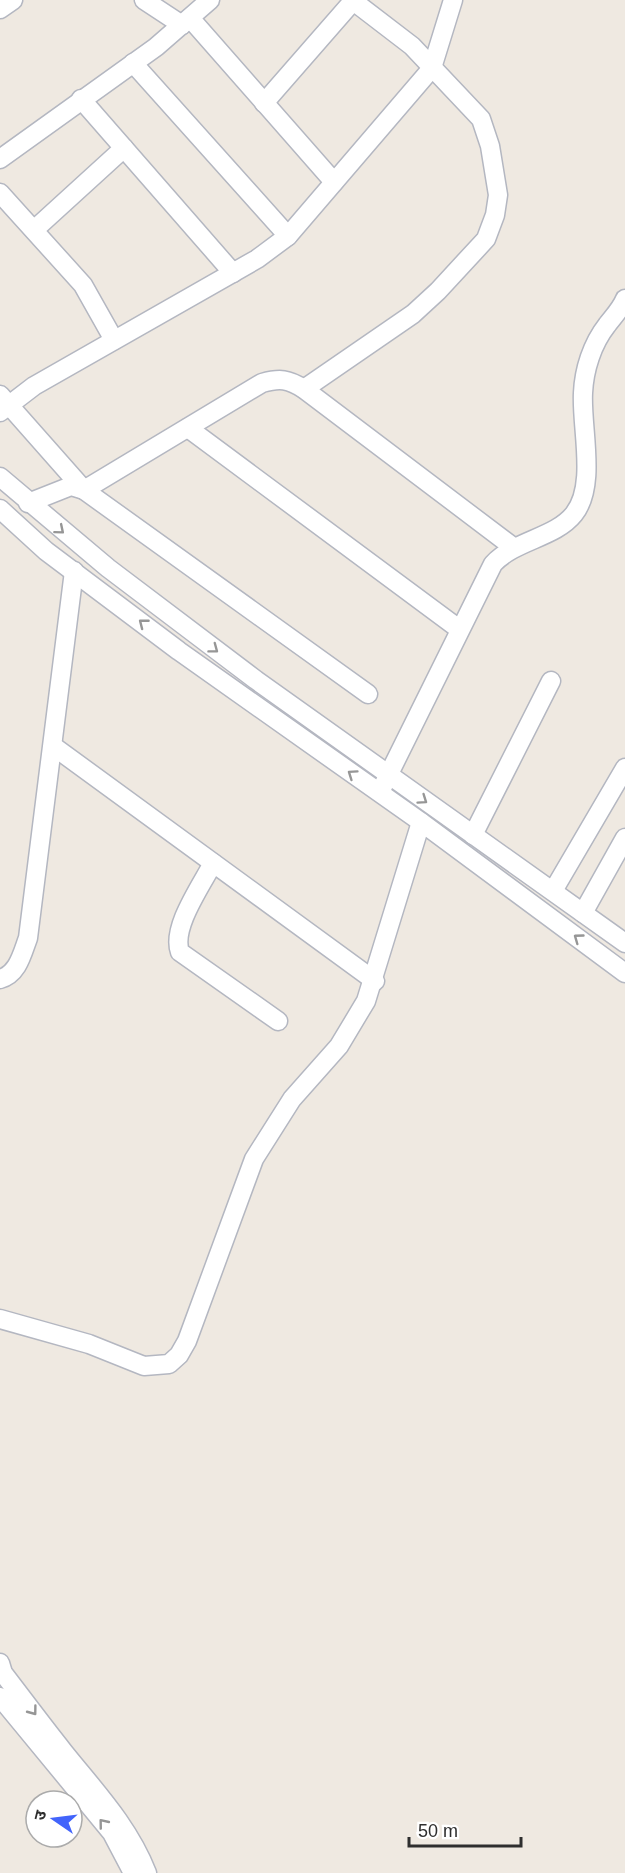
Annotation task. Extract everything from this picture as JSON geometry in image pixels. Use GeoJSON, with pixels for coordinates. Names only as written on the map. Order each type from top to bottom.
{"type":"FeatureCollection","features":[{"type":"Feature","properties":{"kind":"street"},"geometry":{"type":"LineString","coordinates":[[0,9],[13,0]]}},
{"type":"Feature","properties":{"kind":"street"},"geometry":{"type":"LineString","coordinates":[[144,0],[186,22],[264,103],[334,183]]}},
{"type":"Feature","properties":{"kind":"street"},"geometry":{"type":"LineString","coordinates":[[0,159],[133,63],[186,22],[210,0]]}},
{"type":"Feature","properties":{"kind":"street"},"geometry":{"type":"LineString","coordinates":[[264,103],[352,0],[396,32],[481,119],[490,146],[498,195],[495,215],[486,239],[413,314],[304,389]]}},
{"type":"Feature","properties":{"kind":"street"},"geometry":{"type":"LineString","coordinates":[[368,694],[84,490],[3,404],[257,259],[288,236],[432,68],[453,0]]}},
{"type":"Feature","properties":{"kind":"street"},"geometry":{"type":"LineString","coordinates":[[133,63],[288,236]]}},
{"type":"Feature","properties":{"kind":"street"},"geometry":{"type":"LineString","coordinates":[[81,99],[233,273]]}},
{"type":"Feature","properties":{"kind":"street"},"geometry":{"type":"LineString","coordinates":[[34,231],[124,148]]}},
{"type":"Feature","properties":{"kind":"street"},"geometry":{"type":"LineString","coordinates":[[0,193],[83,285],[114,340]]}},
{"type":"Feature","properties":{"kind":"street"},"geometry":{"type":"LineString","coordinates":[[380,793],[493,564],[513,547],[562,524],[573,516],[581,503],[585,486],[586,453],[582,416],[586,374],[596,343],[625,299]]}},
{"type":"Feature","properties":{"kind":"street"},"geometry":{"type":"LineString","coordinates":[[28,504],[71,486],[84,490],[262,383],[278,378],[289,380],[304,389],[513,547]]}},
{"type":"Feature","properties":{"kind":"street"},"geometry":{"type":"LineString","coordinates":[[188,428],[459,629]]}},
{"type":"Feature","properties":{"kind":"street"},"geometry":{"type":"LineString","coordinates":[[0,477],[28,504],[108,568],[247,673],[625,943]]}},
{"type":"Feature","properties":{"kind":"street"},"geometry":{"type":"LineString","coordinates":[[0,509],[46,550],[178,651],[421,822],[625,973]]}},
{"type":"Feature","properties":{"kind":"street"},"geometry":{"type":"LineString","coordinates":[[0,979],[11,974],[18,964],[28,938],[74,571]]}},
{"type":"Feature","properties":{"kind":"street"},"geometry":{"type":"LineString","coordinates":[[473,835],[551,681]]}},
{"type":"Feature","properties":{"kind":"street"},"geometry":{"type":"LineString","coordinates":[[53,746],[375,981]]}},
{"type":"Feature","properties":{"kind":"street"},"geometry":{"type":"LineString","coordinates":[[553,891],[625,768]]}},
{"type":"Feature","properties":{"kind":"street"},"geometry":{"type":"LineString","coordinates":[[0,1319],[89,1344],[144,1366],[169,1364],[179,1355],[187,1341],[254,1159],[291,1099],[339,1046],[356,1022],[375,981],[421,822]]}},
{"type":"Feature","properties":{"kind":"street"},"geometry":{"type":"LineString","coordinates":[[583,913],[625,838]]}},
{"type":"Feature","properties":{"kind":"street"},"geometry":{"type":"LineString","coordinates":[[213,863],[179,930],[180,952],[278,1021]]}},
{"type":"Feature","properties":{"kind":"street"},"geometry":{"type":"LineString","coordinates":[[0,1663],[3,1673],[121,1821],[138,1850],[147,1873]]}},
{"type":"Feature","properties":{"kind":"street"},"geometry":{"type":"LineString","coordinates":[[0,1697],[112,1833],[133,1873]]}}]}
